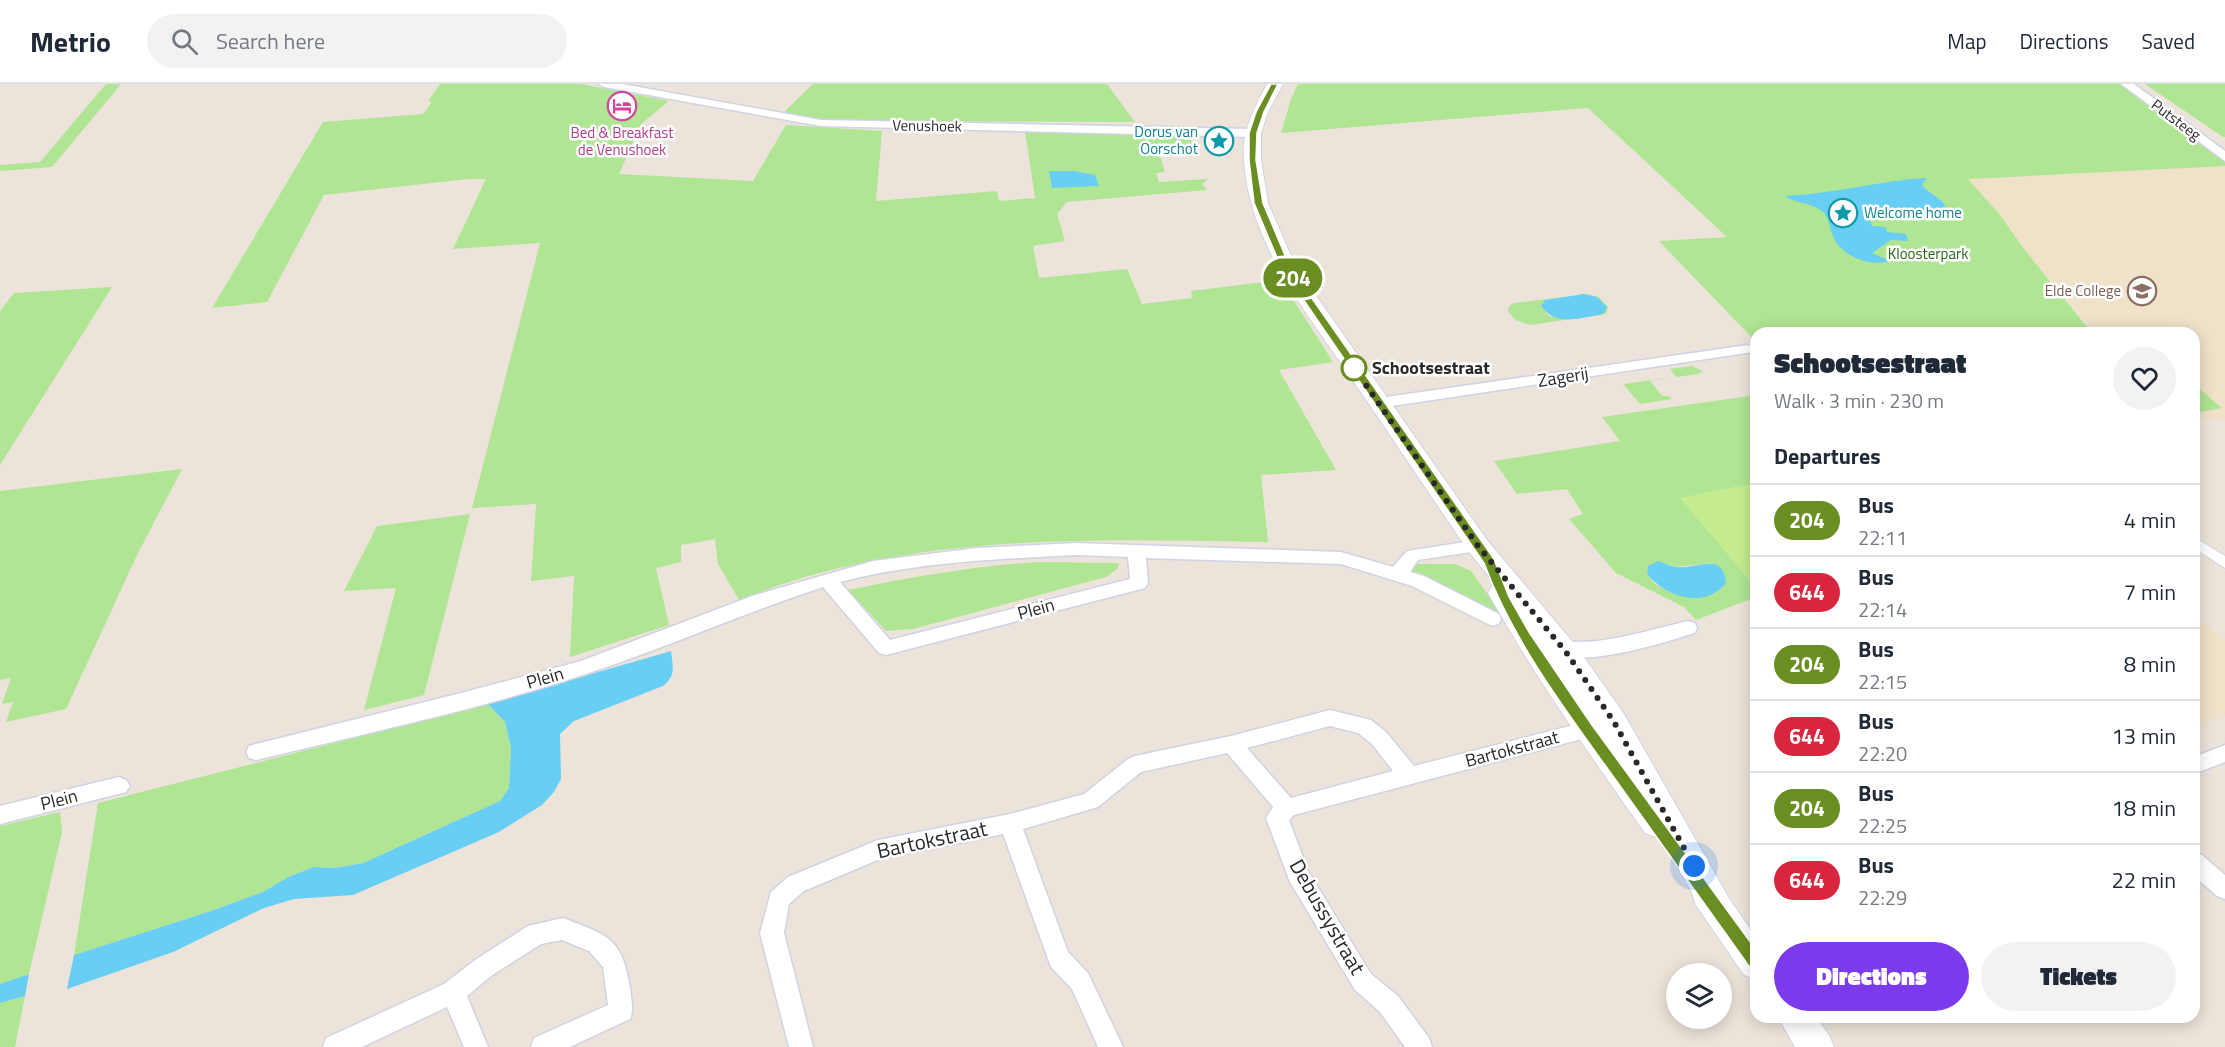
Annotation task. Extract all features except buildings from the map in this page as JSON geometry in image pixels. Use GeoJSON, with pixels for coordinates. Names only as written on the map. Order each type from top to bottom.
{"type":"FeatureCollection","features":[{"type":"Feature","properties":{"kind":"main road"},"geometry":{"type":"LineString","coordinates":[[1275,84],[1260,112],[1253,133],[1254,179],[1265,223],[1286,267],[1484,554],[1566,652],[1601,726],[1717,908],[1750,955]]}},
{"type":"Feature","properties":{"kind":"main road"},"geometry":{"type":"LineString","coordinates":[[1484,554],[1503,597],[1525,635],[1601,726]]}},
{"type":"Feature","properties":{"kind":"main road"},"geometry":{"type":"LineString","coordinates":[[1798,1023],[1816,1047]]}},
{"type":"Feature","properties":{"kind":"street","name":"Venushoek"},"geometry":{"type":"LineString","coordinates":[[604,84],[821,123],[1253,133]]}},
{"type":"Feature","properties":{"kind":"street","name":"Putsteeg"},"geometry":{"type":"LineString","coordinates":[[2127,84],[2225,157]]}},
{"type":"Feature","properties":{"kind":"street","name":"Zagerij"},"geometry":{"type":"LineString","coordinates":[[1379,403],[1748,348]]}},
{"type":"Feature","properties":{"kind":"street"},"geometry":{"type":"LineString","coordinates":[[2200,545],[2225,563]]}},
{"type":"Feature","properties":{"kind":"street","name":"Plein"},"geometry":{"type":"LineString","coordinates":[[256,752],[461,701],[585,667],[827,579],[873,567],[977,554],[1076,549],[1341,558],[1418,582],[1492,619]]}},
{"type":"Feature","properties":{"kind":"street","name":"Plein"},"geometry":{"type":"LineString","coordinates":[[827,579],[886,648],[1138,582],[1137,551]]}},
{"type":"Feature","properties":{"kind":"street"},"geometry":{"type":"LineString","coordinates":[[1398,574],[1413,555],[1484,554]]}},
{"type":"Feature","properties":{"kind":"street"},"geometry":{"type":"LineString","coordinates":[[1525,635],[1566,652],[1612,645],[1688,628]]}},
{"type":"Feature","properties":{"kind":"street","name":"Bartokstraat"},"geometry":{"type":"LineString","coordinates":[[801,1047],[772,933],[778,899],[796,884],[878,850],[1010,823],[1090,801],[1135,765],[1231,744],[1330,718],[1364,726],[1379,738],[1409,776]]}},
{"type":"Feature","properties":{"kind":"street","name":"Bartokstraat"},"geometry":{"type":"LineString","coordinates":[[1287,808],[1601,726]]}},
{"type":"Feature","properties":{"kind":"street"},"geometry":{"type":"LineString","coordinates":[[1231,744],[1287,808]]}},
{"type":"Feature","properties":{"kind":"street"},"geometry":{"type":"LineString","coordinates":[[2200,763],[2225,753]]}},
{"type":"Feature","properties":{"kind":"street","name":"Plein"},"geometry":{"type":"LineString","coordinates":[[0,815],[119,786]]}},
{"type":"Feature","properties":{"kind":"street","name":"Debussystraat"},"geometry":{"type":"LineString","coordinates":[[1287,808],[1277,818],[1298,875],[1364,982],[1389,1004],[1420,1047]]}},
{"type":"Feature","properties":{"kind":"street"},"geometry":{"type":"LineString","coordinates":[[1010,823],[1059,958],[1080,981],[1111,1047]]}},
{"type":"Feature","properties":{"kind":"street"},"geometry":{"type":"LineString","coordinates":[[2200,867],[2225,889]]}},
{"type":"Feature","properties":{"kind":"street"},"geometry":{"type":"LineString","coordinates":[[335,1047],[453,992],[483,968],[536,934],[563,929],[597,943],[614,962],[621,1011],[543,1047]]}},
{"type":"Feature","properties":{"kind":"street"},"geometry":{"type":"LineString","coordinates":[[453,992],[476,1047]]}},
{"type":"Feature","properties":{"kind":"shaded area","name":"Elde College"},"geometry":{"type":"Polygon","coordinates":[[[2225,166],[2225,419],[2200,420],[2200,327],[2089,327],[1960,171],[2225,166]]]}},
{"type":"Feature","properties":{"kind":"shaded area"},"geometry":{"type":"Polygon","coordinates":[[[2200,619],[2225,640],[2225,715],[2200,726],[2200,619]]]}},
{"type":"Feature","properties":{"kind":"green space"},"geometry":{"type":"Polygon","coordinates":[[[106,84],[121,84],[52,167],[0,171],[0,165],[40,162],[106,84]]]}},
{"type":"Feature","properties":{"kind":"green space"},"geometry":{"type":"Polygon","coordinates":[[[440,84],[581,84],[669,101],[641,124],[619,174],[753,181],[786,125],[882,131],[876,201],[997,191],[999,201],[1035,198],[1025,131],[1180,132],[1181,139],[1191,140],[1193,155],[1160,156],[1165,172],[1156,173],[1159,182],[1208,179],[1202,184],[1207,190],[1067,202],[1057,214],[1065,241],[1033,246],[1039,278],[1127,269],[1142,304],[1192,298],[1191,291],[1281,280],[1333,362],[1279,370],[1336,470],[1261,475],[1268,542],[1067,541],[1000,544],[933,551],[867,562],[802,578],[739,600],[718,564],[715,539],[681,545],[681,562],[656,568],[669,625],[570,657],[574,576],[531,581],[536,504],[472,508],[540,243],[453,249],[486,179],[324,195],[267,302],[212,308],[323,122],[423,114],[432,102],[428,101],[440,84]]]}},
{"type":"Feature","properties":{"kind":"green space"},"geometry":{"type":"Polygon","coordinates":[[[813,84],[1107,84],[1135,122],[835,121],[787,114],[785,111],[813,84]]]}},
{"type":"Feature","properties":{"kind":"green space","name":"Kloosterpark"},"geometry":{"type":"Polygon","coordinates":[[[1298,84],[2125,84],[2225,161],[2225,166],[1968,179],[2000,215],[2024,249],[2087,327],[1750,327],[1750,336],[1659,241],[1727,237],[1588,108],[1281,133],[1298,84]]]}},
{"type":"Feature","properties":{"kind":"green space"},"geometry":{"type":"Polygon","coordinates":[[[2145,84],[2225,84],[2225,137],[2223,137],[2145,84]]]}},
{"type":"Feature","properties":{"kind":"green space"},"geometry":{"type":"Polygon","coordinates":[[[112,287],[0,465],[0,311],[14,293],[112,287]]]}},
{"type":"Feature","properties":{"kind":"green space"},"geometry":{"type":"Polygon","coordinates":[[[1585,294],[1599,297],[1608,307],[1606,314],[1530,325],[1515,320],[1508,311],[1509,306],[1514,303],[1572,296],[1545,300],[1541,306],[1550,317],[1597,297],[1585,294]]]}},
{"type":"Feature","properties":{"kind":"green space"},"geometry":{"type":"Polygon","coordinates":[[[1693,366],[1703,372],[1697,374],[1650,381],[1662,396],[1672,399],[1640,404],[1623,384],[1676,377],[1670,369],[1693,366]]]}},
{"type":"Feature","properties":{"kind":"green space"},"geometry":{"type":"Polygon","coordinates":[[[2200,389],[2222,408],[2200,412],[2200,389]]]}},
{"type":"Feature","properties":{"kind":"green space"},"geometry":{"type":"Polygon","coordinates":[[[1750,396],[1750,484],[1681,498],[1750,581],[1750,599],[1696,620],[1684,607],[1616,573],[1569,519],[1583,514],[1567,489],[1517,494],[1494,461],[1620,441],[1602,417],[1750,396]],[[1712,563],[1677,567],[1667,564],[1647,574],[1655,584],[1674,594],[1712,563]]]}},
{"type":"Feature","properties":{"kind":"green space"},"geometry":{"type":"Polygon","coordinates":[[[182,469],[137,555],[66,709],[6,722],[13,702],[2,704],[11,678],[0,680],[0,491],[182,469]]]}},
{"type":"Feature","properties":{"kind":"green space"},"geometry":{"type":"Polygon","coordinates":[[[1750,484],[1750,581],[1680,498],[1750,484]]]}},
{"type":"Feature","properties":{"kind":"green space"},"geometry":{"type":"Polygon","coordinates":[[[470,514],[424,695],[364,710],[396,588],[344,591],[377,526],[470,514]]]}},
{"type":"Feature","properties":{"kind":"green space"},"geometry":{"type":"Polygon","coordinates":[[[1039,562],[1119,563],[1118,568],[1106,577],[913,629],[886,631],[848,590],[943,573],[1039,562]]]}},
{"type":"Feature","properties":{"kind":"green space"},"geometry":{"type":"Polygon","coordinates":[[[1406,564],[1455,564],[1471,571],[1506,620],[1411,572],[1406,564]]]}},
{"type":"Feature","properties":{"kind":"green space"},"geometry":{"type":"Polygon","coordinates":[[[488,704],[505,722],[511,748],[509,788],[500,801],[363,863],[335,868],[314,867],[288,877],[263,892],[74,955],[98,803],[488,704]]]}},
{"type":"Feature","properties":{"kind":"green space"},"geometry":{"type":"Polygon","coordinates":[[[60,812],[62,832],[29,974],[0,984],[0,826],[60,812]]]}},
{"type":"Feature","properties":{"kind":"green space"},"geometry":{"type":"Polygon","coordinates":[[[25,996],[15,1047],[0,1047],[0,1003],[25,996]]]}},
{"type":"Feature","properties":{"kind":"water"},"geometry":{"type":"Polygon","coordinates":[[[1049,171],[1073,171],[1095,175],[1099,186],[1052,188],[1049,171]]]}},
{"type":"Feature","properties":{"kind":"water"},"geometry":{"type":"Polygon","coordinates":[[[1927,179],[1922,184],[1924,188],[1943,202],[1949,215],[1946,217],[1866,210],[1872,226],[1885,227],[1887,232],[1906,234],[1908,241],[1891,240],[1872,253],[1890,261],[1882,263],[1858,259],[1850,255],[1838,245],[1823,212],[1814,206],[1785,196],[1820,193],[1927,179]]]}},
{"type":"Feature","properties":{"kind":"water"},"geometry":{"type":"Polygon","coordinates":[[[1584,294],[1597,297],[1607,307],[1605,312],[1600,315],[1568,320],[1554,317],[1541,306],[1545,300],[1584,294]]]}},
{"type":"Feature","properties":{"kind":"water"},"geometry":{"type":"Polygon","coordinates":[[[1658,561],[1676,567],[1714,564],[1724,573],[1726,583],[1707,596],[1696,598],[1675,594],[1664,589],[1647,574],[1648,566],[1658,561]]]}},
{"type":"Feature","properties":{"kind":"water"},"geometry":{"type":"Polygon","coordinates":[[[671,651],[672,674],[663,686],[574,721],[560,734],[561,779],[554,792],[542,805],[499,832],[353,895],[294,899],[264,908],[173,952],[67,989],[74,955],[263,892],[288,877],[314,867],[335,868],[363,863],[500,801],[509,788],[511,748],[505,722],[488,704],[671,651]]]}},
{"type":"Feature","properties":{"kind":"water"},"geometry":{"type":"Polygon","coordinates":[[[29,974],[25,996],[0,1003],[0,984],[29,974]]]}},
{"type":"Feature","properties":{"kind":"bus line","name":"204"},"geometry":{"type":"LineString","coordinates":[[1275,84],[1260,112],[1253,133],[1252,160],[1258,203],[1286,267],[1490,562],[1503,597],[1525,635],[1587,729],[1750,956]]}},
{"type":"Feature","properties":{"kind":"place","name":"Bed & Breakfast de Venushoek"},"geometry":{"type":"Point","coordinates":[622,106]}},
{"type":"Feature","properties":{"kind":"place","name":"Dorus van Oorschot"},"geometry":{"type":"Point","coordinates":[1219,141]}},
{"type":"Feature","properties":{"kind":"place","name":"Welcome home"},"geometry":{"type":"Point","coordinates":[1843,213]}},
{"type":"Feature","properties":{"kind":"place","name":"Elde College"},"geometry":{"type":"Point","coordinates":[2142,291]}},
{"type":"Feature","properties":{"kind":"place","name":"Schootsestraat"},"geometry":{"type":"Point","coordinates":[1354,368]}},
{"type":"Feature","properties":{"kind":"route"},"geometry":{"type":"LineString","coordinates":[[1354,368],[1478,546],[1566,652],[1614,722],[1694,866]]}}]}
